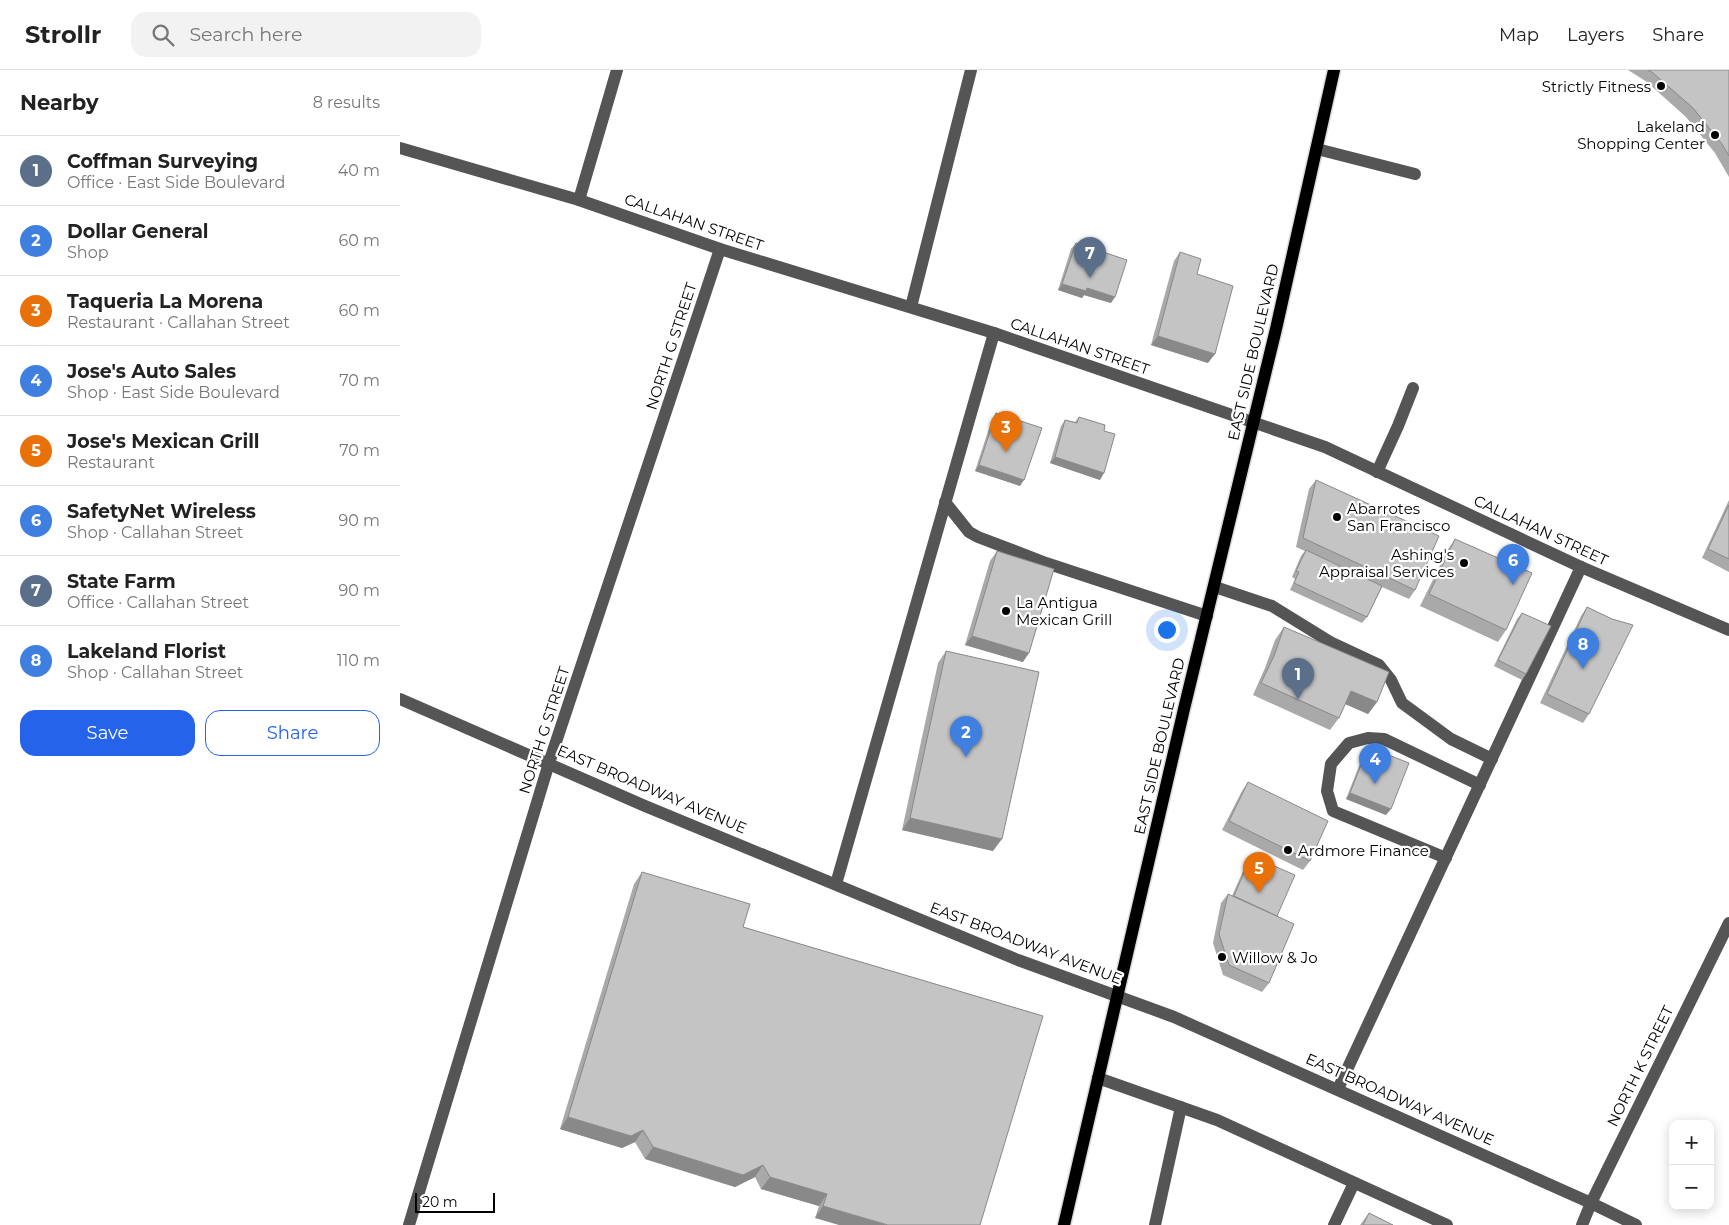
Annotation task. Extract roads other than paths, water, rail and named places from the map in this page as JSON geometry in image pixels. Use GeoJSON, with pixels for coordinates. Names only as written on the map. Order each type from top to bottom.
{"type":"FeatureCollection","features":[{"type":"Feature","properties":{"kind":"main road","name":"EAST SIDE BOULEVARD"},"geometry":{"type":"LineString","coordinates":[[1064,1225],[1184,709],[1254,423],[1334,70]]}},
{"type":"Feature","properties":{"kind":"street"},"geometry":{"type":"LineString","coordinates":[[579,200],[617,70]]}},
{"type":"Feature","properties":{"kind":"street"},"geometry":{"type":"LineString","coordinates":[[911,307],[970,70]]}},
{"type":"Feature","properties":{"kind":"street","name":"CALLAHAN STREET"},"geometry":{"type":"LineString","coordinates":[[400,148],[579,200],[720,249],[994,333],[1325,448],[1581,567],[1729,630]]}},
{"type":"Feature","properties":{"kind":"street"},"geometry":{"type":"LineString","coordinates":[[1317,149],[1415,174]]}},
{"type":"Feature","properties":{"kind":"street","name":"NORTH G STREET"},"geometry":{"type":"LineString","coordinates":[[410,1225],[549,763],[720,249]]}},
{"type":"Feature","properties":{"kind":"street"},"geometry":{"type":"LineString","coordinates":[[836,884],[994,333]]}},
{"type":"Feature","properties":{"kind":"street"},"geometry":{"type":"LineString","coordinates":[[1377,472],[1398,426],[1412,388]]}},
{"type":"Feature","properties":{"kind":"street"},"geometry":{"type":"LineString","coordinates":[[945,502],[969,532],[978,537],[1046,563],[1208,616]]}},
{"type":"Feature","properties":{"kind":"street"},"geometry":{"type":"LineString","coordinates":[[1338,1089],[1581,567]]}},
{"type":"Feature","properties":{"kind":"street"},"geometry":{"type":"LineString","coordinates":[[1215,587],[1272,606],[1332,644],[1380,665],[1391,680],[1402,702],[1451,739],[1492,759]]}},
{"type":"Feature","properties":{"kind":"street","name":"EAST BROADWAY AVENUE"},"geometry":{"type":"LineString","coordinates":[[400,700],[645,806],[1018,960],[1174,1016],[1636,1225]]}},
{"type":"Feature","properties":{"kind":"street"},"geometry":{"type":"LineString","coordinates":[[1446,858],[1333,811],[1327,792],[1331,764],[1349,743],[1368,738],[1384,739],[1480,785]]}},
{"type":"Feature","properties":{"kind":"street","name":"NORTH K STREET"},"geometry":{"type":"LineString","coordinates":[[1582,1225],[1591,1203],[1729,923]]}},
{"type":"Feature","properties":{"kind":"street"},"geometry":{"type":"LineString","coordinates":[[1098,1078],[1217,1120],[1447,1225]]}},
{"type":"Feature","properties":{"kind":"street"},"geometry":{"type":"LineString","coordinates":[[1155,1225],[1181,1107]]}},
{"type":"Feature","properties":{"kind":"street"},"geometry":{"type":"LineString","coordinates":[[1334,1225],[1354,1183]]}},
{"type":"Feature","properties":{"kind":"place","name":"Strictly Fitness"},"geometry":{"type":"Point","coordinates":[1661,86]}},
{"type":"Feature","properties":{"kind":"place","name":"Lakeland Shopping Center"},"geometry":{"type":"Point","coordinates":[1715,135]}},
{"type":"Feature","properties":{"kind":"place","name":"State Farm"},"geometry":{"type":"Point","coordinates":[1090,278]}},
{"type":"Feature","properties":{"kind":"place","name":"Taqueria La Morena"},"geometry":{"type":"Point","coordinates":[1006,452]}},
{"type":"Feature","properties":{"kind":"place","name":"Abarrotes San Francisco"},"geometry":{"type":"Point","coordinates":[1337,517]}},
{"type":"Feature","properties":{"kind":"place","name":"Ashing's Appraisal Services"},"geometry":{"type":"Point","coordinates":[1464,563]}},
{"type":"Feature","properties":{"kind":"place","name":"SafetyNet Wireless"},"geometry":{"type":"Point","coordinates":[1513,585]}},
{"type":"Feature","properties":{"kind":"place","name":"La Antigua Mexican Grill"},"geometry":{"type":"Point","coordinates":[1006,611]}},
{"type":"Feature","properties":{"kind":"place","name":"Lakeland Florist"},"geometry":{"type":"Point","coordinates":[1583,669]}},
{"type":"Feature","properties":{"kind":"place","name":"Coffman Surveying"},"geometry":{"type":"Point","coordinates":[1298,699]}},
{"type":"Feature","properties":{"kind":"place","name":"Dollar General"},"geometry":{"type":"Point","coordinates":[966,757]}},
{"type":"Feature","properties":{"kind":"place","name":"Jose's Auto Sales"},"geometry":{"type":"Point","coordinates":[1375,784]}},
{"type":"Feature","properties":{"kind":"place","name":"Ardmore Finance"},"geometry":{"type":"Point","coordinates":[1288,850]}},
{"type":"Feature","properties":{"kind":"place","name":"Jose's Mexican Grill"},"geometry":{"type":"Point","coordinates":[1259,893]}},
{"type":"Feature","properties":{"kind":"place","name":"Willow & Jo"},"geometry":{"type":"Point","coordinates":[1222,957]}}]}
